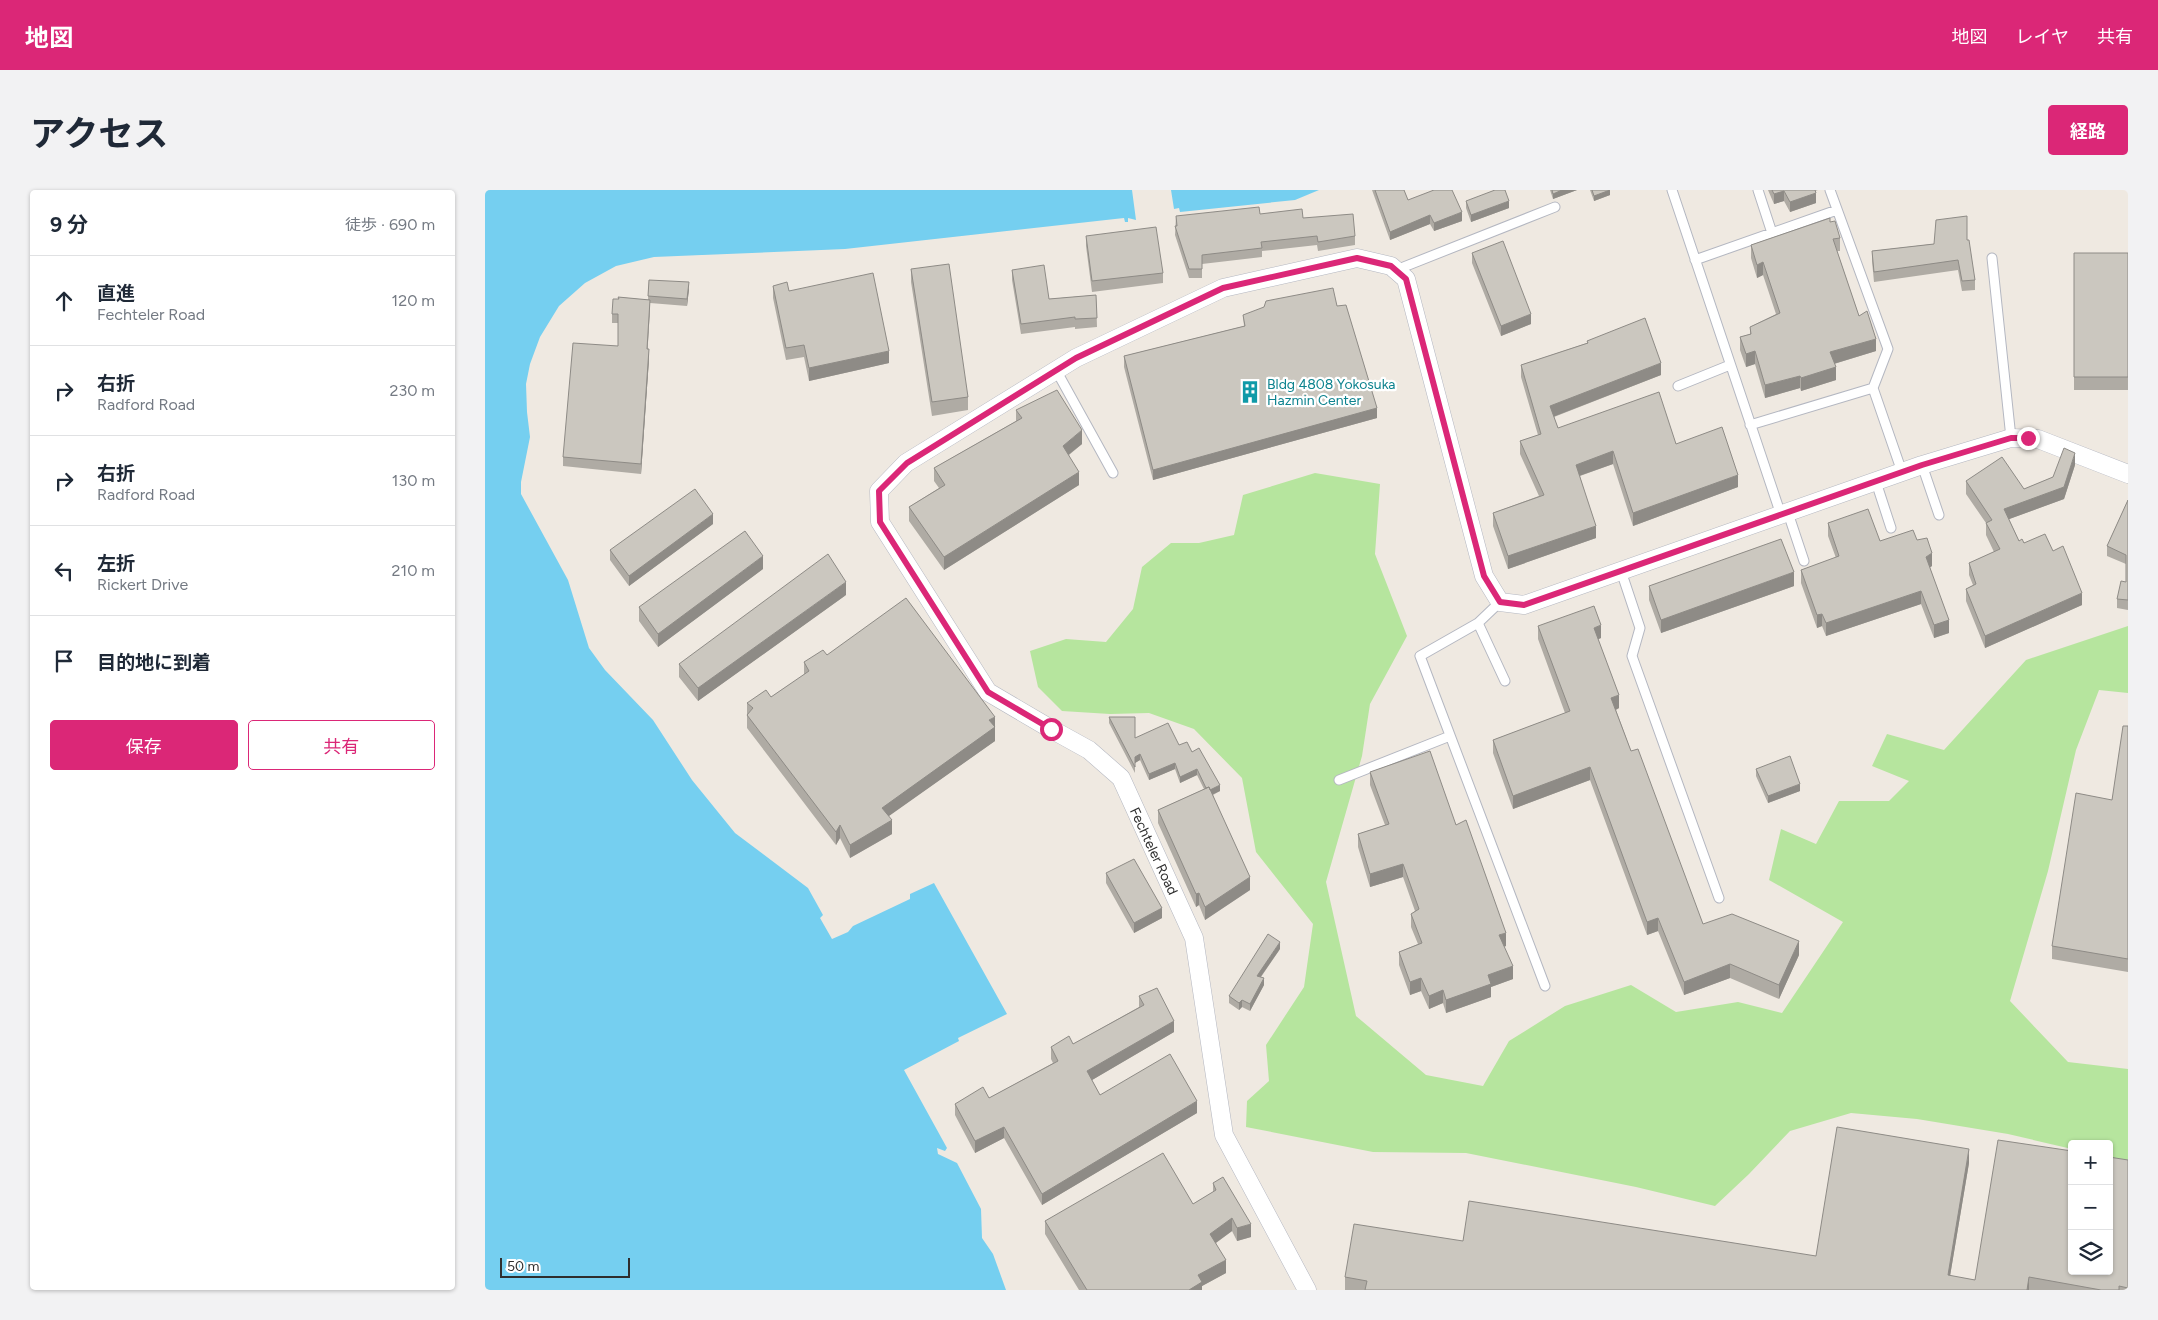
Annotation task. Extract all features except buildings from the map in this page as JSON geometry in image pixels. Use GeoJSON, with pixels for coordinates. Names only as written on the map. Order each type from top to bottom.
{"type":"FeatureCollection","features":[{"type":"Feature","properties":{"kind":"street"},"geometry":{"type":"LineString","coordinates":[[1056,370],[1076,358],[1223,288],[1357,258],[1391,266],[1406,279],[1484,576],[1500,602],[1524,605],[1922,465],[2011,438],[2039,439],[2128,474]]}},
{"type":"Feature","properties":{"kind":"street","name":"Fechteler Road"},"geometry":{"type":"LineString","coordinates":[[1056,370],[907,463],[879,491],[880,522],[988,692],[1089,750],[1121,778],[1194,938],[1224,1136],[1307,1290]]}},
{"type":"Feature","properties":{"kind":"lane"},"geometry":{"type":"LineString","coordinates":[[1672,190],[1751,425],[1784,514],[1804,560]]}},
{"type":"Feature","properties":{"kind":"lane"},"geometry":{"type":"LineString","coordinates":[[1758,190],[1772,233]]}},
{"type":"Feature","properties":{"kind":"lane"},"geometry":{"type":"LineString","coordinates":[[1830,190],[1888,349],[1873,388],[1902,472]]}},
{"type":"Feature","properties":{"kind":"lane"},"geometry":{"type":"LineString","coordinates":[[1396,270],[1555,207]]}},
{"type":"Feature","properties":{"kind":"lane"},"geometry":{"type":"LineString","coordinates":[[1695,260],[1837,210]]}},
{"type":"Feature","properties":{"kind":"lane"},"geometry":{"type":"LineString","coordinates":[[1992,258],[2011,438]]}},
{"type":"Feature","properties":{"kind":"lane"},"geometry":{"type":"LineString","coordinates":[[1678,386],[1730,365]]}},
{"type":"Feature","properties":{"kind":"lane"},"geometry":{"type":"LineString","coordinates":[[1056,370],[1113,473]]}},
{"type":"Feature","properties":{"kind":"lane"},"geometry":{"type":"LineString","coordinates":[[1751,425],[1873,388]]}},
{"type":"Feature","properties":{"kind":"lane"},"geometry":{"type":"LineString","coordinates":[[1922,465],[1939,515]]}},
{"type":"Feature","properties":{"kind":"lane"},"geometry":{"type":"LineString","coordinates":[[1876,482],[1891,528]]}},
{"type":"Feature","properties":{"kind":"lane"},"geometry":{"type":"LineString","coordinates":[[1621,571],[1640,628],[1632,656],[1719,898]]}},
{"type":"Feature","properties":{"kind":"lane"},"geometry":{"type":"LineString","coordinates":[[1500,602],[1478,623],[1420,656],[1545,986]]}},
{"type":"Feature","properties":{"kind":"lane"},"geometry":{"type":"LineString","coordinates":[[1478,623],[1505,681]]}},
{"type":"Feature","properties":{"kind":"lane"},"geometry":{"type":"LineString","coordinates":[[1339,780],[1451,736]]}},
{"type":"Feature","properties":{"kind":"green space"},"geometry":{"type":"Polygon","coordinates":[[[1315,473],[1380,484],[1375,554],[1407,636],[1370,704],[1362,756],[1326,882],[1356,1016],[1426,1075],[1483,1086],[1509,1041],[1565,1006],[1631,985],[1676,1012],[1738,1002],[1782,1013],[1843,922],[1769,880],[1781,829],[1816,844],[1839,801],[1889,801],[1909,781],[1872,766],[1887,734],[1944,750],[2026,660],[2128,626],[2128,693],[2099,690],[2076,750],[2048,871],[2010,1001],[2068,1062],[2128,1069],[2128,1162],[2113,1159],[2113,1140],[2068,1140],[2068,1148],[2008,1134],[1917,1119],[1851,1113],[1790,1131],[1715,1206],[1636,1187],[1466,1153],[1373,1152],[1246,1127],[1247,1101],[1269,1081],[1266,1045],[1304,987],[1313,924],[1256,852],[1242,778],[1194,729],[1149,713],[1110,714],[1062,711],[1038,687],[1030,651],[1066,639],[1106,642],[1133,609],[1142,567],[1171,543],[1199,543],[1234,535],[1243,495],[1315,473]]]}},
{"type":"Feature","properties":{"kind":"water"},"geometry":{"type":"Polygon","coordinates":[[[485,190],[1132,190],[1136,220],[1128,218],[1128,222],[1125,222],[1124,218],[845,249],[654,257],[616,266],[585,283],[559,306],[540,337],[530,364],[526,384],[530,437],[521,482],[521,494],[568,580],[589,648],[605,670],[653,720],[692,780],[735,833],[808,888],[823,915],[820,918],[832,939],[848,932],[853,926],[910,899],[910,894],[934,883],[1007,1014],[958,1038],[959,1041],[904,1070],[947,1148],[945,1151],[937,1148],[938,1154],[957,1163],[981,1209],[982,1238],[993,1254],[1006,1290],[485,1290],[485,190]]]}},
{"type":"Feature","properties":{"kind":"water"},"geometry":{"type":"Polygon","coordinates":[[[1171,190],[1319,190],[1295,200],[1180,212],[1179,208],[1174,209],[1171,190]]]}},
{"type":"Feature","properties":{"kind":"place","name":"Bldg 4808 Yokosuka Hazmin Center"},"geometry":{"type":"Point","coordinates":[1250,392]}},
{"type":"Feature","properties":{"kind":"route"},"geometry":{"type":"LineString","coordinates":[[1051,729],[988,692],[880,522],[879,491],[907,463],[1076,358],[1223,288],[1357,258],[1391,266],[1406,279],[1484,576],[1500,602],[1524,605],[1922,465],[2011,438],[2028,438]]}}]}
